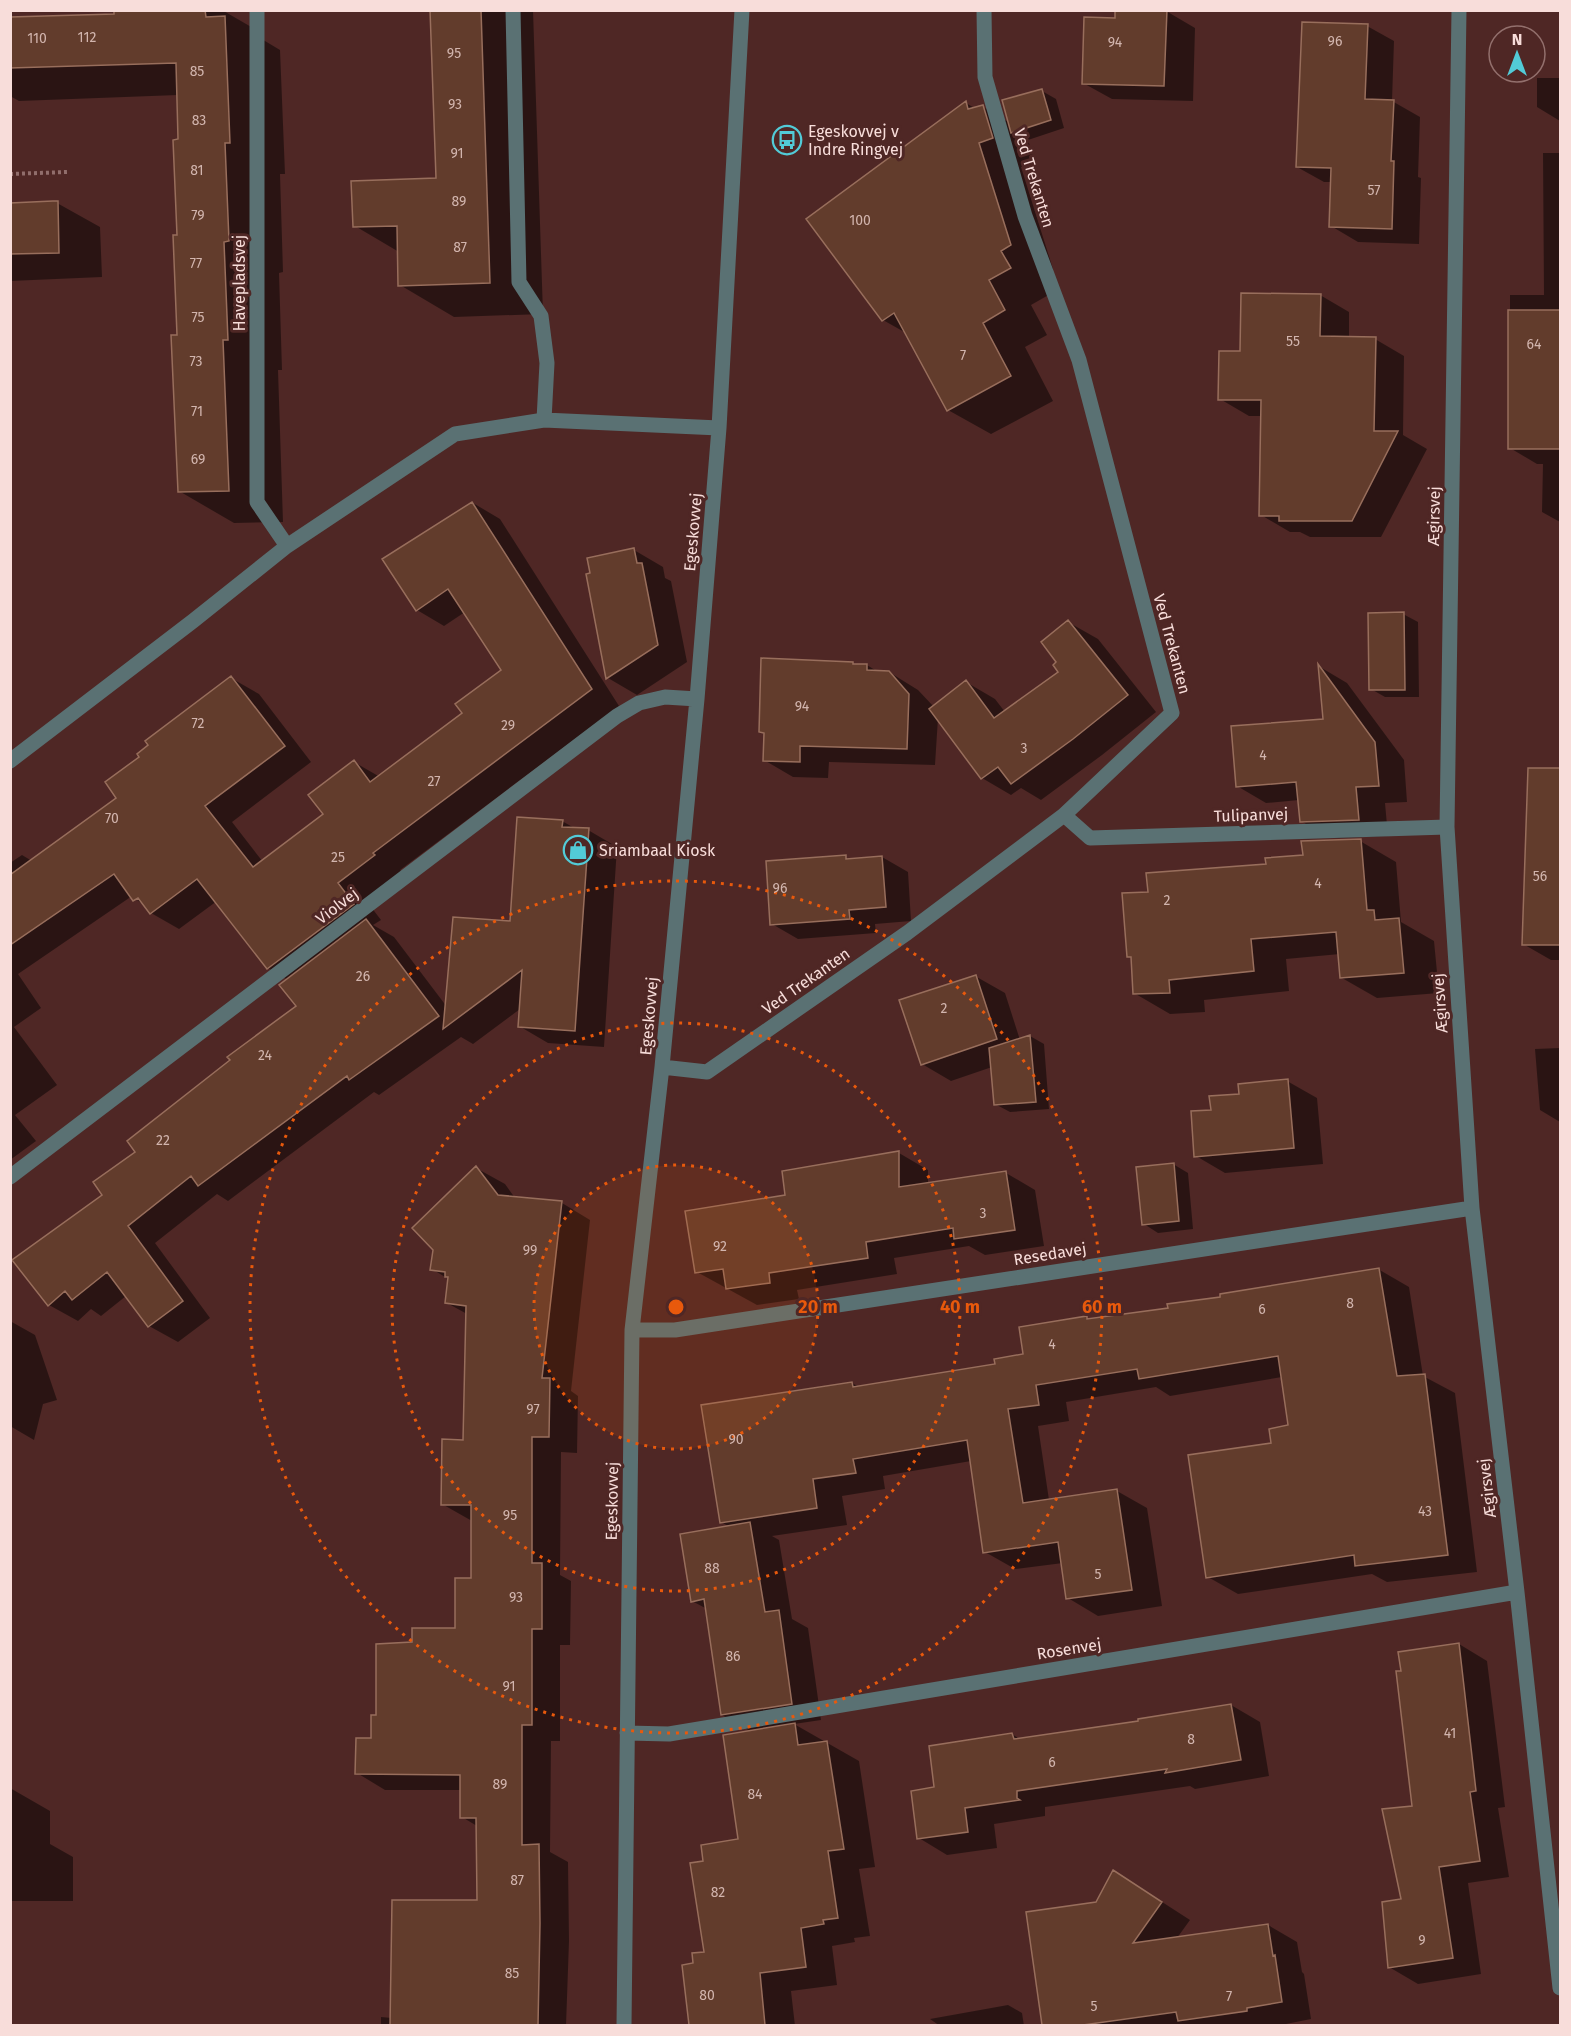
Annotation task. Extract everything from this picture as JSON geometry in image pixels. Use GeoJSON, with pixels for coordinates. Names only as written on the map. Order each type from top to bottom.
{"type":"FeatureCollection","features":[{"type":"Feature","properties":{"kind":"street"},"geometry":{"type":"LineString","coordinates":[[513,10],[519,282],[541,316],[547,363],[544,420]]}},
{"type":"Feature","properties":{"kind":"street","name":"Egeskovvej"},"geometry":{"type":"LineString","coordinates":[[624,2025],[632,1330],[662,1067],[697,699],[719,428],[742,10]]}},
{"type":"Feature","properties":{"kind":"street","name":"Ved Trekanten"},"geometry":{"type":"LineString","coordinates":[[662,1067],[707,1072],[908,933],[1064,815],[1172,713],[1080,360],[1025,216],[985,77],[984,10]]}},
{"type":"Feature","properties":{"kind":"street","name":"Ægirsvej"},"geometry":{"type":"LineString","coordinates":[[1459,10],[1447,827],[1472,1208],[1560,1988]]}},
{"type":"Feature","properties":{"kind":"street","name":"Havepladsvej"},"geometry":{"type":"LineString","coordinates":[[257,11],[257,502],[287,546]]}},
{"type":"Feature","properties":{"kind":"street"},"geometry":{"type":"LineString","coordinates":[[10,761],[287,546],[455,434],[544,420],[719,428]]}},
{"type":"Feature","properties":{"kind":"street","name":"Violvej"},"geometry":{"type":"LineString","coordinates":[[10,1177],[617,716],[639,703],[665,697],[697,699]]}},
{"type":"Feature","properties":{"kind":"street","name":"Tulipanvej"},"geometry":{"type":"LineString","coordinates":[[1064,815],[1090,838],[1447,827]]}},
{"type":"Feature","properties":{"kind":"street","name":"Resedavej"},"geometry":{"type":"LineString","coordinates":[[632,1330],[675,1330],[1472,1208]]}},
{"type":"Feature","properties":{"kind":"street","name":"Rosenvej"},"geometry":{"type":"LineString","coordinates":[[627,1733],[669,1734],[1517,1592]]}},
{"type":"Feature","properties":{"kind":"path"},"geometry":{"type":"LineString","coordinates":[[10,174],[67,172]]}},
{"type":"Feature","properties":{"kind":"building"},"geometry":{"type":"Polygon","coordinates":[[[114,10],[205,10],[206,17],[225,16],[230,143],[225,143],[229,241],[224,242],[228,340],[223,340],[229,491],[178,492],[171,335],[177,335],[173,235],[177,235],[173,140],[178,139],[176,63],[10,68],[10,17],[114,14],[114,10]]]}},
{"type":"Feature","properties":{"kind":"building"},"geometry":{"type":"Polygon","coordinates":[[[430,10],[481,10],[490,283],[398,286],[397,226],[353,227],[351,181],[436,178],[430,10]]]}},
{"type":"Feature","properties":{"kind":"building"},"geometry":{"type":"Polygon","coordinates":[[[1115,10],[1167,10],[1164,86],[1082,84],[1084,17],[1115,18],[1115,10]]]}},
{"type":"Feature","properties":{"kind":"building"},"geometry":{"type":"Polygon","coordinates":[[[1302,22],[1368,24],[1365,99],[1394,100],[1391,161],[1394,161],[1392,229],[1329,227],[1331,168],[1296,167],[1302,22]]]}},
{"type":"Feature","properties":{"kind":"building"},"geometry":{"type":"Polygon","coordinates":[[[1042,89],[1051,120],[1011,133],[1002,100],[1042,89]]]}},
{"type":"Feature","properties":{"kind":"building"},"geometry":{"type":"Polygon","coordinates":[[[966,101],[968,109],[983,105],[993,138],[979,143],[1011,245],[1001,251],[1011,268],[989,280],[1005,310],[983,323],[1011,376],[947,411],[894,313],[882,321],[806,219],[966,101]]]}},
{"type":"Feature","properties":{"kind":"building"},"geometry":{"type":"Polygon","coordinates":[[[58,201],[59,253],[10,254],[10,203],[58,201]]]}},
{"type":"Feature","properties":{"kind":"building"},"geometry":{"type":"Polygon","coordinates":[[[1241,293],[1321,294],[1320,336],[1376,337],[1374,431],[1398,431],[1352,521],[1279,521],[1279,516],[1259,516],[1261,400],[1218,400],[1219,351],[1240,351],[1241,293]]]}},
{"type":"Feature","properties":{"kind":"building"},"geometry":{"type":"Polygon","coordinates":[[[1508,310],[1560,310],[1560,449],[1508,449],[1508,310]]]}},
{"type":"Feature","properties":{"kind":"building"},"geometry":{"type":"Polygon","coordinates":[[[472,502],[592,689],[373,853],[375,855],[338,883],[354,904],[267,969],[197,879],[150,914],[138,898],[133,901],[114,874],[10,945],[10,875],[116,798],[105,782],[139,757],[137,754],[148,745],[145,741],[231,676],[285,746],[205,806],[253,867],[323,814],[308,795],[354,760],[370,782],[462,713],[455,704],[501,670],[448,589],[416,611],[382,559],[472,502]]]}},
{"type":"Feature","properties":{"kind":"building"},"geometry":{"type":"Polygon","coordinates":[[[634,548],[637,563],[642,563],[658,645],[606,679],[586,574],[590,573],[587,558],[634,548]]]}},
{"type":"Feature","properties":{"kind":"building"},"geometry":{"type":"Polygon","coordinates":[[[1404,612],[1405,690],[1369,690],[1368,613],[1404,612]]]}},
{"type":"Feature","properties":{"kind":"building"},"geometry":{"type":"Polygon","coordinates":[[[1068,620],[1128,695],[1011,784],[998,767],[981,779],[929,709],[966,680],[994,718],[1058,672],[1053,665],[1056,662],[1041,642],[1068,620]]]}},
{"type":"Feature","properties":{"kind":"building"},"geometry":{"type":"Polygon","coordinates":[[[761,658],[853,662],[853,664],[867,664],[867,670],[889,671],[909,694],[907,749],[800,746],[800,762],[763,761],[764,733],[759,732],[761,658]]]}},
{"type":"Feature","properties":{"kind":"building"},"geometry":{"type":"Polygon","coordinates":[[[1318,664],[1375,742],[1379,786],[1356,787],[1359,820],[1300,822],[1296,782],[1236,787],[1231,726],[1323,719],[1318,664]]]}},
{"type":"Feature","properties":{"kind":"building"},"geometry":{"type":"Polygon","coordinates":[[[1528,768],[1560,768],[1560,945],[1522,945],[1528,768]]]}},
{"type":"Feature","properties":{"kind":"building"},"geometry":{"type":"Polygon","coordinates":[[[517,817],[563,820],[562,827],[589,828],[575,1031],[518,1027],[522,970],[443,1029],[453,917],[510,921],[517,817]]]}},
{"type":"Feature","properties":{"kind":"building"},"geometry":{"type":"Polygon","coordinates":[[[1361,839],[1367,910],[1374,910],[1375,920],[1399,918],[1404,973],[1340,978],[1336,932],[1251,939],[1254,971],[1169,980],[1170,993],[1133,994],[1131,957],[1127,957],[1122,893],[1148,892],[1146,873],[1266,864],[1265,858],[1303,855],[1301,841],[1361,839]]]}},
{"type":"Feature","properties":{"kind":"building"},"geometry":{"type":"Polygon","coordinates":[[[846,855],[846,859],[882,856],[886,907],[849,910],[850,919],[770,925],[766,861],[846,855]]]}},
{"type":"Feature","properties":{"kind":"building"},"geometry":{"type":"Polygon","coordinates":[[[366,919],[439,1016],[349,1080],[347,1076],[198,1186],[191,1176],[128,1226],[183,1301],[148,1327],[107,1272],[72,1300],[65,1291],[48,1306],[12,1260],[102,1195],[93,1182],[135,1152],[127,1141],[230,1060],[227,1057],[296,1006],[279,985],[366,919]]]}},
{"type":"Feature","properties":{"kind":"building"},"geometry":{"type":"Polygon","coordinates":[[[976,975],[997,1039],[921,1065],[899,1000],[976,975]]]}},
{"type":"Feature","properties":{"kind":"building"},"geometry":{"type":"Polygon","coordinates":[[[1030,1035],[1036,1102],[994,1105],[989,1048],[1030,1035]]]}},
{"type":"Feature","properties":{"kind":"building"},"geometry":{"type":"Polygon","coordinates":[[[1288,1079],[1294,1148],[1194,1157],[1191,1111],[1211,1110],[1209,1096],[1239,1094],[1238,1084],[1288,1079]]]}},
{"type":"Feature","properties":{"kind":"building"},"geometry":{"type":"Polygon","coordinates":[[[899,1151],[899,1187],[1006,1171],[1015,1230],[954,1239],[953,1228],[866,1242],[868,1258],[769,1273],[770,1283],[726,1289],[723,1269],[695,1273],[685,1211],[785,1195],[782,1171],[899,1151]]]}},
{"type":"Feature","properties":{"kind":"building"},"geometry":{"type":"Polygon","coordinates":[[[1174,1163],[1179,1221],[1142,1225],[1136,1167],[1174,1163]]]}},
{"type":"Feature","properties":{"kind":"building"},"geometry":{"type":"Polygon","coordinates":[[[476,1166],[498,1195],[562,1201],[542,1378],[550,1378],[549,1437],[532,1437],[532,1563],[542,1563],[542,1629],[532,1629],[532,1725],[522,1725],[522,1845],[539,1844],[538,2025],[390,2025],[392,1900],[477,1900],[476,1818],[460,1818],[460,1775],[355,1774],[356,1738],[371,1738],[371,1715],[376,1715],[376,1644],[412,1642],[412,1628],[455,1628],[455,1578],[471,1578],[471,1505],[441,1505],[442,1439],[463,1440],[466,1306],[445,1303],[448,1277],[445,1277],[445,1272],[430,1270],[433,1250],[412,1228],[476,1166]]]}},
{"type":"Feature","properties":{"kind":"building"},"geometry":{"type":"Polygon","coordinates":[[[1379,1268],[1397,1376],[1425,1374],[1448,1555],[1355,1566],[1354,1555],[1206,1578],[1188,1455],[1271,1443],[1269,1429],[1288,1425],[1278,1356],[1139,1379],[1137,1369],[1036,1385],[1039,1405],[1008,1409],[1023,1503],[1117,1489],[1132,1590],[1066,1599],[1058,1542],[983,1553],[967,1440],[853,1459],[856,1473],[813,1479],[817,1508],[720,1523],[701,1405],[852,1382],[853,1387],[995,1364],[994,1359],[1023,1354],[1019,1327],[1087,1316],[1087,1319],[1168,1308],[1167,1304],[1220,1297],[1220,1294],[1379,1268]]]}},
{"type":"Feature","properties":{"kind":"building"},"geometry":{"type":"Polygon","coordinates":[[[750,1522],[765,1612],[779,1610],[792,1704],[721,1715],[704,1599],[691,1602],[680,1534],[750,1522]]]}},
{"type":"Feature","properties":{"kind":"building"},"geometry":{"type":"Polygon","coordinates":[[[1459,1643],[1476,1791],[1470,1792],[1480,1861],[1439,1867],[1453,1958],[1388,1968],[1382,1902],[1401,1899],[1382,1809],[1412,1806],[1396,1671],[1401,1671],[1398,1652],[1459,1643]]]}},
{"type":"Feature","properties":{"kind":"building"},"geometry":{"type":"Polygon","coordinates":[[[1231,1704],[1241,1760],[1165,1773],[1167,1769],[1017,1791],[1017,1798],[1020,1800],[965,1808],[968,1832],[917,1839],[911,1791],[934,1787],[929,1746],[1012,1733],[1014,1739],[1138,1721],[1138,1719],[1231,1704]]]}},
{"type":"Feature","properties":{"kind":"building"},"geometry":{"type":"Polygon","coordinates":[[[795,1723],[798,1745],[827,1741],[844,1849],[828,1851],[838,1918],[823,1920],[824,1924],[801,1928],[806,1967],[760,1973],[765,2025],[689,2025],[682,1965],[693,1963],[692,1953],[704,1952],[690,1863],[703,1861],[701,1845],[738,1839],[723,1735],[795,1723]]]}},
{"type":"Feature","properties":{"kind":"building"},"geometry":{"type":"Polygon","coordinates":[[[1113,1870],[1162,1902],[1133,1943],[1268,1924],[1282,2002],[1247,2008],[1247,2011],[1178,2021],[1176,2012],[1083,2025],[1042,2025],[1026,1912],[1096,1902],[1113,1870]]]}},
{"type":"Feature","properties":{"kind":"place","name":"Egeskovvej v Indre Ringvej"},"geometry":{"type":"Point","coordinates":[787,140]}},
{"type":"Feature","properties":{"kind":"place","name":"Sriambaal Kiosk"},"geometry":{"type":"Point","coordinates":[578,850]}}]}
